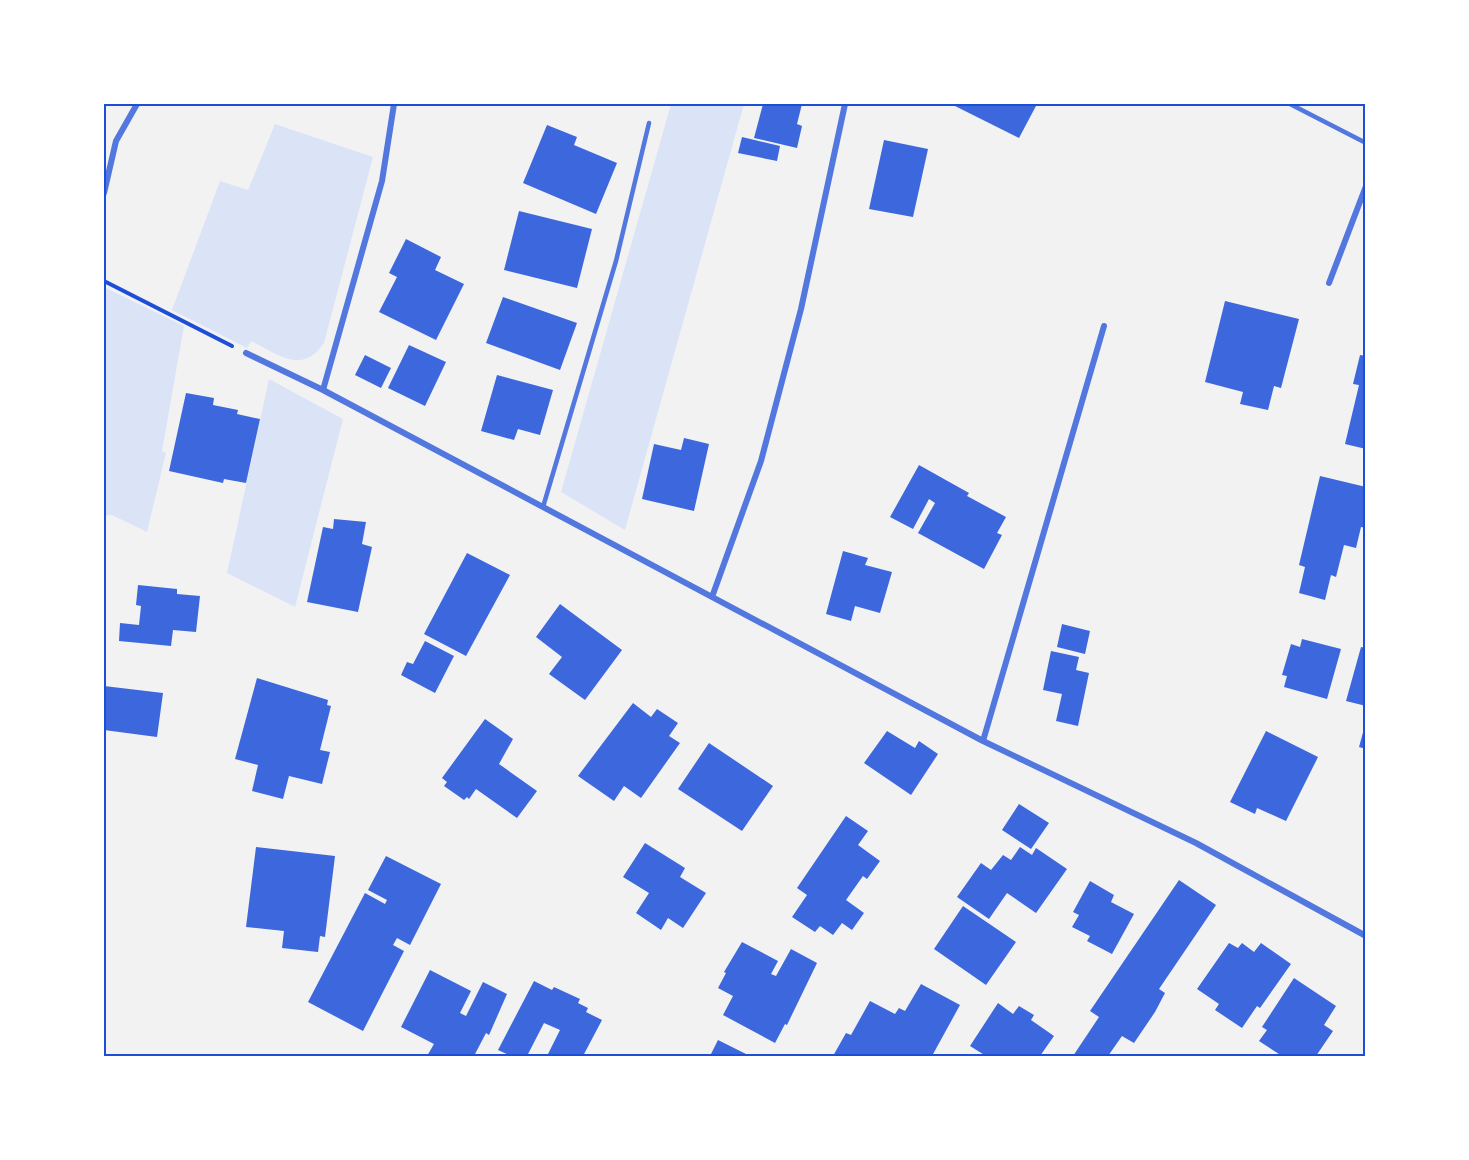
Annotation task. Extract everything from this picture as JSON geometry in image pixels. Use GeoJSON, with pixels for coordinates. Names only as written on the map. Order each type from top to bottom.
{"type":"FeatureCollection","features":[{"type":"Feature","properties":{"kind":"street"},"geometry":{"type":"LineString","coordinates":[[104,193],[116,141],[137,104]]}},
{"type":"Feature","properties":{"kind":"street"},"geometry":{"type":"LineString","coordinates":[[323,390],[382,181],[394,104]]}},
{"type":"Feature","properties":{"kind":"street"},"geometry":{"type":"LineString","coordinates":[[712,597],[762,461],[801,309],[845,104]]}},
{"type":"Feature","properties":{"kind":"street"},"geometry":{"type":"LineString","coordinates":[[1329,283],[1365,186]]}},
{"type":"Feature","properties":{"kind":"street"},"geometry":{"type":"LineString","coordinates":[[983,741],[1104,326]]}},
{"type":"Feature","properties":{"kind":"street"},"geometry":{"type":"LineString","coordinates":[[246,353],[323,390],[983,741],[1196,843],[1365,936]]}},
{"type":"Feature","properties":{"kind":"lane"},"geometry":{"type":"LineString","coordinates":[[1290,104],[1365,143]]}},
{"type":"Feature","properties":{"kind":"lane"},"geometry":{"type":"LineString","coordinates":[[543,507],[616,261],[649,123]]}},
{"type":"Feature","properties":{"kind":"path"},"geometry":{"type":"LineString","coordinates":[[104,281],[246,353]]}},
{"type":"Feature","properties":{"kind":"shaded area"},"geometry":{"type":"Polygon","coordinates":[[[671,104],[744,104],[625,530],[561,492],[671,104]]]}},
{"type":"Feature","properties":{"kind":"shaded area"},"geometry":{"type":"Polygon","coordinates":[[[275,124],[373,157],[324,343],[316,353],[299,360],[281,356],[251,341],[247,348],[172,310],[220,181],[248,190],[275,124]]]}},
{"type":"Feature","properties":{"kind":"shaded area"},"geometry":{"type":"Polygon","coordinates":[[[104,287],[184,326],[162,451],[166,453],[147,532],[112,515],[104,516],[104,287]]]}},
{"type":"Feature","properties":{"kind":"shaded area"},"geometry":{"type":"Polygon","coordinates":[[[269,379],[343,419],[295,607],[227,573],[269,379]]]}},
{"type":"Feature","properties":{"kind":"building"},"geometry":{"type":"Polygon","coordinates":[[[763,104],[802,104],[797,124],[802,126],[797,148],[754,138],[763,104]]]}},
{"type":"Feature","properties":{"kind":"building"},"geometry":{"type":"Polygon","coordinates":[[[951,104],[1037,104],[1019,138],[951,104]]]}},
{"type":"Feature","properties":{"kind":"building"},"geometry":{"type":"Polygon","coordinates":[[[547,125],[577,137],[574,145],[617,163],[596,214],[523,183],[547,125]]]}},
{"type":"Feature","properties":{"kind":"building"},"geometry":{"type":"Polygon","coordinates":[[[742,137],[780,146],[777,161],[738,153],[742,137]]]}},
{"type":"Feature","properties":{"kind":"building"},"geometry":{"type":"Polygon","coordinates":[[[884,140],[928,149],[913,217],[869,209],[884,140]]]}},
{"type":"Feature","properties":{"kind":"building"},"geometry":{"type":"Polygon","coordinates":[[[519,211],[592,229],[577,288],[504,270],[519,211]]]}},
{"type":"Feature","properties":{"kind":"building"},"geometry":{"type":"Polygon","coordinates":[[[406,239],[441,257],[435,270],[464,284],[436,340],[379,312],[397,277],[389,273],[406,239]]]}},
{"type":"Feature","properties":{"kind":"building"},"geometry":{"type":"Polygon","coordinates":[[[503,297],[577,323],[560,370],[486,343],[503,297]]]}},
{"type":"Feature","properties":{"kind":"building"},"geometry":{"type":"Polygon","coordinates":[[[1225,301],[1299,319],[1281,388],[1274,386],[1268,410],[1240,404],[1243,392],[1205,382],[1225,301]]]}},
{"type":"Feature","properties":{"kind":"building"},"geometry":{"type":"Polygon","coordinates":[[[409,345],[446,362],[425,406],[388,388],[409,345]]]}},
{"type":"Feature","properties":{"kind":"building"},"geometry":{"type":"Polygon","coordinates":[[[365,355],[391,368],[381,388],[355,375],[365,355]]]}},
{"type":"Feature","properties":{"kind":"building"},"geometry":{"type":"Polygon","coordinates":[[[1360,355],[1366,356],[1366,449],[1345,444],[1359,385],[1353,384],[1360,355]]]}},
{"type":"Feature","properties":{"kind":"building"},"geometry":{"type":"Polygon","coordinates":[[[497,375],[553,390],[540,435],[518,429],[514,440],[481,431],[497,375]]]}},
{"type":"Feature","properties":{"kind":"building"},"geometry":{"type":"Polygon","coordinates":[[[186,393],[214,398],[213,405],[238,410],[237,414],[260,419],[246,483],[224,479],[223,483],[169,471],[186,393]]]}},
{"type":"Feature","properties":{"kind":"building"},"geometry":{"type":"Polygon","coordinates":[[[684,438],[709,444],[694,511],[642,499],[654,444],[681,450],[684,438]]]}},
{"type":"Feature","properties":{"kind":"building"},"geometry":{"type":"Polygon","coordinates":[[[919,465],[969,493],[967,496],[1006,517],[997,533],[1002,535],[984,569],[918,533],[935,503],[929,499],[913,529],[890,517],[919,465]]]}},
{"type":"Feature","properties":{"kind":"building"},"geometry":{"type":"Polygon","coordinates":[[[1320,476],[1366,487],[1366,528],[1361,527],[1356,548],[1344,545],[1336,577],[1331,575],[1325,600],[1299,593],[1305,567],[1299,565],[1320,476]]]}},
{"type":"Feature","properties":{"kind":"building"},"geometry":{"type":"Polygon","coordinates":[[[334,519],[366,522],[362,544],[372,547],[358,612],[307,602],[323,527],[333,529],[334,519]]]}},
{"type":"Feature","properties":{"kind":"building"},"geometry":{"type":"Polygon","coordinates":[[[843,551],[868,558],[865,565],[892,572],[880,613],[855,606],[851,621],[826,614],[843,551]]]}},
{"type":"Feature","properties":{"kind":"building"},"geometry":{"type":"Polygon","coordinates":[[[467,553],[510,575],[466,656],[424,634],[467,553]]]}},
{"type":"Feature","properties":{"kind":"building"},"geometry":{"type":"Polygon","coordinates":[[[138,585],[177,589],[177,594],[200,596],[196,632],[173,630],[171,646],[119,641],[120,623],[139,625],[141,606],[136,605],[138,585]]]}},
{"type":"Feature","properties":{"kind":"building"},"geometry":{"type":"Polygon","coordinates":[[[560,604],[622,650],[585,700],[549,674],[562,657],[536,637],[560,604]]]}},
{"type":"Feature","properties":{"kind":"building"},"geometry":{"type":"Polygon","coordinates":[[[1062,624],[1090,631],[1085,654],[1057,647],[1062,624]]]}},
{"type":"Feature","properties":{"kind":"building"},"geometry":{"type":"Polygon","coordinates":[[[1302,639],[1341,649],[1327,699],[1284,687],[1287,676],[1282,675],[1291,644],[1300,647],[1302,639]]]}},
{"type":"Feature","properties":{"kind":"building"},"geometry":{"type":"Polygon","coordinates":[[[425,641],[454,656],[435,693],[401,675],[407,662],[413,664],[425,641]]]}},
{"type":"Feature","properties":{"kind":"building"},"geometry":{"type":"Polygon","coordinates":[[[1361,647],[1366,648],[1366,706],[1346,701],[1361,647]]]}},
{"type":"Feature","properties":{"kind":"building"},"geometry":{"type":"Polygon","coordinates":[[[1051,651],[1079,657],[1076,670],[1089,673],[1078,726],[1056,721],[1062,694],[1043,690],[1051,651]]]}},
{"type":"Feature","properties":{"kind":"building"},"geometry":{"type":"Polygon","coordinates":[[[257,678],[328,700],[327,705],[331,706],[320,750],[330,752],[322,784],[289,776],[283,799],[252,791],[258,765],[235,759],[257,678]]]}},
{"type":"Feature","properties":{"kind":"building"},"geometry":{"type":"Polygon","coordinates":[[[104,686],[163,693],[157,737],[104,730],[104,686]]]}},
{"type":"Feature","properties":{"kind":"building"},"geometry":{"type":"Polygon","coordinates":[[[633,703],[651,717],[657,709],[678,723],[669,736],[680,743],[641,798],[624,786],[614,801],[578,776],[633,703]]]}},
{"type":"Feature","properties":{"kind":"building"},"geometry":{"type":"Polygon","coordinates":[[[485,719],[513,739],[499,764],[537,791],[517,818],[476,789],[469,799],[467,797],[464,800],[444,786],[447,782],[442,778],[485,719]]]}},
{"type":"Feature","properties":{"kind":"building"},"geometry":{"type":"Polygon","coordinates":[[[1366,725],[1366,749],[1359,747],[1366,725]]]}},
{"type":"Feature","properties":{"kind":"building"},"geometry":{"type":"Polygon","coordinates":[[[887,731],[915,748],[919,741],[938,754],[911,795],[864,763],[887,731]]]}},
{"type":"Feature","properties":{"kind":"building"},"geometry":{"type":"Polygon","coordinates":[[[1266,731],[1318,757],[1286,821],[1257,808],[1255,814],[1230,802],[1266,731]]]}},
{"type":"Feature","properties":{"kind":"building"},"geometry":{"type":"Polygon","coordinates":[[[709,743],[773,786],[742,831],[678,789],[709,743]]]}},
{"type":"Feature","properties":{"kind":"building"},"geometry":{"type":"Polygon","coordinates":[[[1019,804],[1049,823],[1031,849],[1002,830],[1019,804]]]}},
{"type":"Feature","properties":{"kind":"building"},"geometry":{"type":"Polygon","coordinates":[[[846,816],[868,831],[858,845],[880,861],[867,879],[863,876],[846,900],[864,913],[852,930],[842,923],[833,935],[820,926],[815,932],[792,917],[807,895],[797,888],[846,816]]]}},
{"type":"Feature","properties":{"kind":"building"},"geometry":{"type":"Polygon","coordinates":[[[645,843],[685,868],[680,877],[706,893],[683,928],[668,918],[661,930],[636,913],[649,893],[623,877],[645,843]]]}},
{"type":"Feature","properties":{"kind":"building"},"geometry":{"type":"Polygon","coordinates":[[[256,847],[335,856],[325,937],[320,936],[318,952],[282,948],[284,931],[246,927],[256,847]]]}},
{"type":"Feature","properties":{"kind":"building"},"geometry":{"type":"Polygon","coordinates":[[[1020,847],[1032,855],[1036,848],[1067,869],[1036,913],[1007,893],[989,919],[957,897],[981,863],[991,870],[1003,855],[1011,860],[1020,847]]]}},
{"type":"Feature","properties":{"kind":"building"},"geometry":{"type":"Polygon","coordinates":[[[386,856],[441,884],[410,945],[397,938],[393,945],[404,951],[363,1031],[308,1002],[365,893],[385,904],[387,900],[368,890],[386,856]]]}},
{"type":"Feature","properties":{"kind":"building"},"geometry":{"type":"Polygon","coordinates":[[[1179,880],[1216,905],[1159,989],[1165,993],[1155,1012],[1134,1043],[1122,1036],[1108,1056],[1073,1056],[1099,1017],[1090,1011],[1179,880]]]}},
{"type":"Feature","properties":{"kind":"building"},"geometry":{"type":"Polygon","coordinates":[[[1090,881],[1114,895],[1111,902],[1134,914],[1112,954],[1087,941],[1090,936],[1072,927],[1079,915],[1073,912],[1090,881]]]}},
{"type":"Feature","properties":{"kind":"building"},"geometry":{"type":"Polygon","coordinates":[[[963,906],[1016,942],[986,985],[934,949],[963,906]]]}},
{"type":"Feature","properties":{"kind":"building"},"geometry":{"type":"Polygon","coordinates":[[[742,942],[778,961],[771,974],[776,976],[791,949],[817,963],[787,1025],[785,1024],[775,1043],[723,1015],[733,996],[718,988],[726,973],[724,972],[742,942]]]}},
{"type":"Feature","properties":{"kind":"building"},"geometry":{"type":"Polygon","coordinates":[[[1229,943],[1238,948],[1242,943],[1254,952],[1261,943],[1291,964],[1260,1008],[1257,1006],[1242,1028],[1215,1010],[1219,1004],[1197,989],[1229,943]]]}},
{"type":"Feature","properties":{"kind":"building"},"geometry":{"type":"Polygon","coordinates":[[[430,970],[471,991],[460,1013],[466,1016],[483,982],[507,994],[489,1035],[486,1033],[474,1056],[427,1056],[434,1044],[401,1027],[430,970]]]}},
{"type":"Feature","properties":{"kind":"building"},"geometry":{"type":"Polygon","coordinates":[[[1294,978],[1336,1006],[1324,1025],[1333,1031],[1316,1056],[1282,1056],[1259,1041],[1267,1030],[1262,1027],[1294,978]]]}},
{"type":"Feature","properties":{"kind":"building"},"geometry":{"type":"Polygon","coordinates":[[[534,981],[552,990],[554,987],[580,999],[578,1003],[588,1008],[586,1012],[602,1020],[583,1056],[547,1056],[560,1030],[544,1023],[527,1056],[511,1056],[498,1050],[534,981]]]}},
{"type":"Feature","properties":{"kind":"building"},"geometry":{"type":"Polygon","coordinates":[[[921,984],[960,1005],[932,1056],[833,1056],[846,1033],[851,1035],[870,1001],[895,1014],[899,1008],[905,1011],[921,984]]]}},
{"type":"Feature","properties":{"kind":"building"},"geometry":{"type":"Polygon","coordinates":[[[998,1003],[1013,1014],[1019,1006],[1034,1015],[1031,1020],[1054,1036],[1040,1056],[986,1056],[970,1046],[998,1003]]]}},
{"type":"Feature","properties":{"kind":"building"},"geometry":{"type":"Polygon","coordinates":[[[718,1040],[750,1056],[710,1056],[718,1040]]]}}]}
